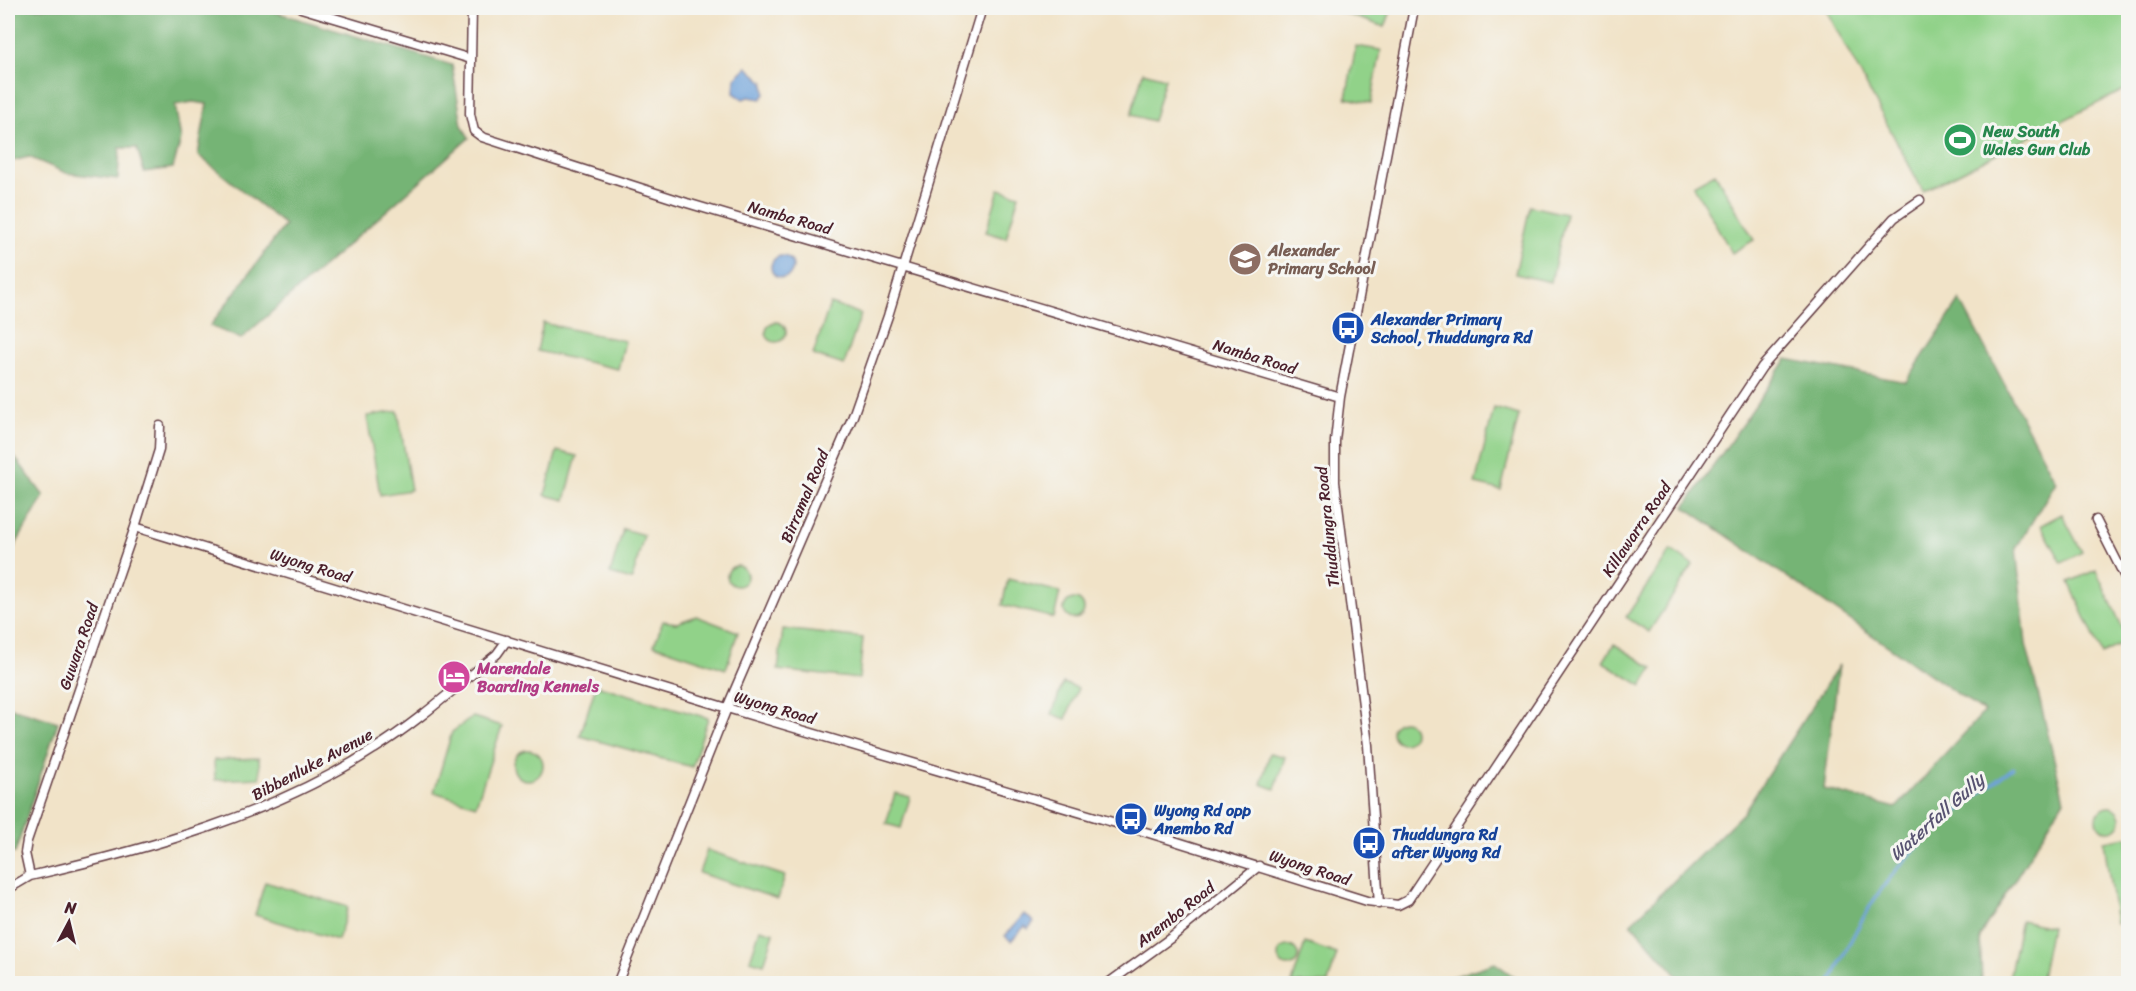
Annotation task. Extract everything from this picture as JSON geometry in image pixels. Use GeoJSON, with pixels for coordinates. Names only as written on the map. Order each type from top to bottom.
{"type":"FeatureCollection","features":[{"type":"Feature","properties":{"kind":"street"},"geometry":{"type":"LineString","coordinates":[[301,8],[471,59]]}},
{"type":"Feature","properties":{"kind":"street","name":"Namba Road"},"geometry":{"type":"LineString","coordinates":[[472,8],[470,122],[474,131],[482,137],[687,202],[1340,397]]}},
{"type":"Feature","properties":{"kind":"street","name":"Birramal Road"},"geometry":{"type":"LineString","coordinates":[[617,984],[727,708],[853,416],[982,8]]}},
{"type":"Feature","properties":{"kind":"street","name":"Thuddungra Road"},"geometry":{"type":"LineString","coordinates":[[1379,904],[1368,745],[1335,482],[1335,441],[1340,397],[1414,8]]}},
{"type":"Feature","properties":{"kind":"street","name":"Killawarra Road"},"geometry":{"type":"LineString","coordinates":[[1408,900],[1762,367],[1894,219],[1920,200]]}},
{"type":"Feature","properties":{"kind":"street","name":"Guwara Road"},"geometry":{"type":"LineString","coordinates":[[30,876],[25,853],[27,841],[135,527],[159,450],[159,426]]}},
{"type":"Feature","properties":{"kind":"street"},"geometry":{"type":"LineString","coordinates":[[2096,520],[2128,583]]}},
{"type":"Feature","properties":{"kind":"street","name":"Wyong Road"},"geometry":{"type":"LineString","coordinates":[[135,527],[1379,904],[1398,905],[1408,900]]}},
{"type":"Feature","properties":{"kind":"street","name":"Bibbenluke Avenue"},"geometry":{"type":"LineString","coordinates":[[8,889],[30,876],[229,822],[290,796],[361,758],[398,733],[496,654],[507,640]]}},
{"type":"Feature","properties":{"kind":"street","name":"Anembo Road"},"geometry":{"type":"LineString","coordinates":[[1107,984],[1172,937],[1259,866]]}},
{"type":"Feature","properties":{"kind":"green space"},"geometry":{"type":"Polygon","coordinates":[[[8,8],[262,8],[452,65],[462,125],[469,138],[241,339],[210,326],[285,225],[198,155],[207,104],[193,102],[175,105],[181,139],[173,168],[144,172],[137,148],[120,148],[118,179],[66,173],[29,157],[8,162],[8,8]]]}},
{"type":"Feature","properties":{"kind":"green space"},"geometry":{"type":"Polygon","coordinates":[[[1328,8],[1392,8],[1385,27],[1328,8]]]}},
{"type":"Feature","properties":{"kind":"green space","name":"New South Wales Gun Club"},"geometry":{"type":"Polygon","coordinates":[[[1825,8],[2128,8],[2128,88],[1923,191],[1825,8]]]}},
{"type":"Feature","properties":{"kind":"green space"},"geometry":{"type":"Polygon","coordinates":[[[1356,46],[1381,50],[1371,103],[1346,98],[1356,46]]]}},
{"type":"Feature","properties":{"kind":"green space"},"geometry":{"type":"Polygon","coordinates":[[[1143,72],[1165,78],[1153,121],[1131,115],[1143,72]]]}},
{"type":"Feature","properties":{"kind":"green space"},"geometry":{"type":"Polygon","coordinates":[[[1715,173],[1754,240],[1732,253],[1693,185],[1715,173]]]}},
{"type":"Feature","properties":{"kind":"green space"},"geometry":{"type":"Polygon","coordinates":[[[999,189],[1019,195],[1006,238],[986,232],[999,189]]]}},
{"type":"Feature","properties":{"kind":"green space"},"geometry":{"type":"Polygon","coordinates":[[[1530,206],[1566,214],[1551,282],[1515,274],[1530,206]]]}},
{"type":"Feature","properties":{"kind":"green space"},"geometry":{"type":"Polygon","coordinates":[[[1960,300],[2056,482],[2016,548],[2026,644],[2064,800],[1980,936],[1982,983],[1684,983],[1631,923],[1743,813],[1839,665],[1824,789],[1896,808],[1984,712],[1685,507],[1787,359],[1906,382],[1960,300]]]}},
{"type":"Feature","properties":{"kind":"green space"},"geometry":{"type":"Polygon","coordinates":[[[830,304],[861,314],[844,365],[813,355],[830,304]]]}},
{"type":"Feature","properties":{"kind":"green space"},"geometry":{"type":"Polygon","coordinates":[[[776,322],[783,325],[786,332],[783,339],[776,342],[769,339],[766,332],[769,325],[776,322]]]}},
{"type":"Feature","properties":{"kind":"green space"},"geometry":{"type":"Polygon","coordinates":[[[543,323],[625,341],[618,369],[537,351],[543,323]]]}},
{"type":"Feature","properties":{"kind":"green space"},"geometry":{"type":"Polygon","coordinates":[[[1494,408],[1519,415],[1501,490],[1475,484],[1494,408]]]}},
{"type":"Feature","properties":{"kind":"green space"},"geometry":{"type":"Polygon","coordinates":[[[398,411],[411,490],[380,495],[367,416],[398,411]]]}},
{"type":"Feature","properties":{"kind":"green space"},"geometry":{"type":"Polygon","coordinates":[[[8,448],[44,496],[8,558],[8,448]]]}},
{"type":"Feature","properties":{"kind":"green space"},"geometry":{"type":"Polygon","coordinates":[[[557,451],[577,456],[565,500],[545,495],[557,451]]]}},
{"type":"Feature","properties":{"kind":"green space"},"geometry":{"type":"Polygon","coordinates":[[[2062,514],[2082,552],[2062,563],[2041,525],[2062,514]]]}},
{"type":"Feature","properties":{"kind":"green space"},"geometry":{"type":"Polygon","coordinates":[[[623,529],[644,535],[632,580],[610,574],[623,529]]]}},
{"type":"Feature","properties":{"kind":"green space"},"geometry":{"type":"Polygon","coordinates":[[[1671,550],[1693,565],[1649,632],[1626,617],[1671,550]]]}},
{"type":"Feature","properties":{"kind":"green space"},"geometry":{"type":"Polygon","coordinates":[[[737,566],[744,569],[747,576],[744,583],[737,586],[730,583],[727,576],[730,569],[737,566]]]}},
{"type":"Feature","properties":{"kind":"green space"},"geometry":{"type":"Polygon","coordinates":[[[2096,570],[2128,640],[2102,654],[2069,582],[2096,570]]]}},
{"type":"Feature","properties":{"kind":"green space"},"geometry":{"type":"Polygon","coordinates":[[[1008,579],[1060,592],[1054,618],[1002,605],[1008,579]]]}},
{"type":"Feature","properties":{"kind":"green space"},"geometry":{"type":"Polygon","coordinates":[[[1074,599],[1081,602],[1084,609],[1081,616],[1074,619],[1067,616],[1064,609],[1067,602],[1074,599]]]}},
{"type":"Feature","properties":{"kind":"green space"},"geometry":{"type":"Polygon","coordinates":[[[696,616],[738,632],[726,669],[654,645],[663,621],[677,623],[696,616]]]}},
{"type":"Feature","properties":{"kind":"green space"},"geometry":{"type":"Polygon","coordinates":[[[783,629],[863,638],[859,679],[778,670],[783,629]]]}},
{"type":"Feature","properties":{"kind":"green space"},"geometry":{"type":"Polygon","coordinates":[[[1614,644],[1653,668],[1642,686],[1603,662],[1614,644]]]}},
{"type":"Feature","properties":{"kind":"green space"},"geometry":{"type":"Polygon","coordinates":[[[1063,683],[1078,688],[1066,719],[1052,714],[1063,683]]]}},
{"type":"Feature","properties":{"kind":"green space"},"geometry":{"type":"Polygon","coordinates":[[[596,685],[708,718],[692,767],[580,736],[596,685]]]}},
{"type":"Feature","properties":{"kind":"green space"},"geometry":{"type":"Polygon","coordinates":[[[8,707],[58,722],[15,853],[8,853],[8,707]]]}},
{"type":"Feature","properties":{"kind":"green space"},"geometry":{"type":"Polygon","coordinates":[[[473,717],[502,726],[476,805],[434,792],[452,732],[473,717]]]}},
{"type":"Feature","properties":{"kind":"green space"},"geometry":{"type":"Polygon","coordinates":[[[1403,721],[1411,724],[1414,732],[1411,740],[1403,743],[1395,740],[1392,732],[1395,724],[1403,721]]]}},
{"type":"Feature","properties":{"kind":"green space"},"geometry":{"type":"Polygon","coordinates":[[[528,750],[539,754],[543,765],[539,776],[528,780],[517,776],[513,765],[517,754],[528,750]]]}},
{"type":"Feature","properties":{"kind":"green space"},"geometry":{"type":"Polygon","coordinates":[[[1270,753],[1285,757],[1275,789],[1261,784],[1270,753]]]}},
{"type":"Feature","properties":{"kind":"green space"},"geometry":{"type":"Polygon","coordinates":[[[259,758],[260,778],[215,780],[214,760],[259,758]]]}},
{"type":"Feature","properties":{"kind":"green space"},"geometry":{"type":"Polygon","coordinates":[[[895,793],[910,797],[901,828],[886,824],[895,793]]]}},
{"type":"Feature","properties":{"kind":"green space"},"geometry":{"type":"Polygon","coordinates":[[[2109,807],[2114,808],[2120,814],[2120,824],[2114,830],[2109,831],[2104,830],[2098,824],[2097,819],[2098,814],[2104,808],[2109,807]]]}},
{"type":"Feature","properties":{"kind":"green space"},"geometry":{"type":"Polygon","coordinates":[[[2128,837],[2128,922],[2116,924],[2104,841],[2128,837]]]}},
{"type":"Feature","properties":{"kind":"green space"},"geometry":{"type":"Polygon","coordinates":[[[707,850],[785,876],[778,899],[699,873],[707,850]]]}},
{"type":"Feature","properties":{"kind":"green space"},"geometry":{"type":"Polygon","coordinates":[[[265,882],[348,907],[338,940],[255,915],[265,882]]]}},
{"type":"Feature","properties":{"kind":"green space"},"geometry":{"type":"Polygon","coordinates":[[[2021,920],[2051,927],[2040,983],[2008,983],[2021,920]]]}},
{"type":"Feature","properties":{"kind":"green space"},"geometry":{"type":"Polygon","coordinates":[[[760,929],[774,933],[764,964],[750,960],[760,929]]]}},
{"type":"Feature","properties":{"kind":"green space"},"geometry":{"type":"Polygon","coordinates":[[[1305,943],[1337,954],[1328,983],[1292,983],[1305,943]]]}},
{"type":"Feature","properties":{"kind":"green space"},"geometry":{"type":"Polygon","coordinates":[[[1288,946],[1295,949],[1298,956],[1295,963],[1288,966],[1281,963],[1278,956],[1281,949],[1288,946]]]}},
{"type":"Feature","properties":{"kind":"green space"},"geometry":{"type":"Polygon","coordinates":[[[1495,963],[1523,983],[1450,983],[1448,978],[1495,963]]]}},
{"type":"Feature","properties":{"kind":"water"},"geometry":{"type":"Polygon","coordinates":[[[747,67],[764,82],[765,94],[761,99],[749,97],[743,99],[734,93],[735,78],[747,67]]]}},
{"type":"Feature","properties":{"kind":"water"},"geometry":{"type":"Polygon","coordinates":[[[782,256],[790,259],[793,267],[790,275],[782,278],[774,275],[771,267],[774,259],[782,256]]]}},
{"type":"Feature","properties":{"kind":"water"},"geometry":{"type":"Polygon","coordinates":[[[1024,914],[1034,922],[1028,929],[1025,926],[1011,941],[1005,936],[1024,914]]]}},
{"type":"Feature","properties":{"kind":"waterway","name":"Waterfall Gully"},"geometry":{"type":"LineString","coordinates":[[1830,984],[1862,919],[1899,867],[1945,821],[2013,768]]}},
{"type":"Feature","properties":{"kind":"place","name":"New South Wales Gun Club"},"geometry":{"type":"Point","coordinates":[1960,140]}},
{"type":"Feature","properties":{"kind":"place","name":"Alexander Primary School"},"geometry":{"type":"Point","coordinates":[1245,259]}},
{"type":"Feature","properties":{"kind":"place","name":"Alexander Primary School, Thuddungra Rd"},"geometry":{"type":"Point","coordinates":[1348,328]}},
{"type":"Feature","properties":{"kind":"place","name":"Marendale Boarding Kennels"},"geometry":{"type":"Point","coordinates":[454,677]}},
{"type":"Feature","properties":{"kind":"place","name":"Wyong Rd opp Anembo Rd"},"geometry":{"type":"Point","coordinates":[1131,819]}},
{"type":"Feature","properties":{"kind":"place","name":"Thuddungra Rd after Wyong Rd"},"geometry":{"type":"Point","coordinates":[1369,843]}}]}
